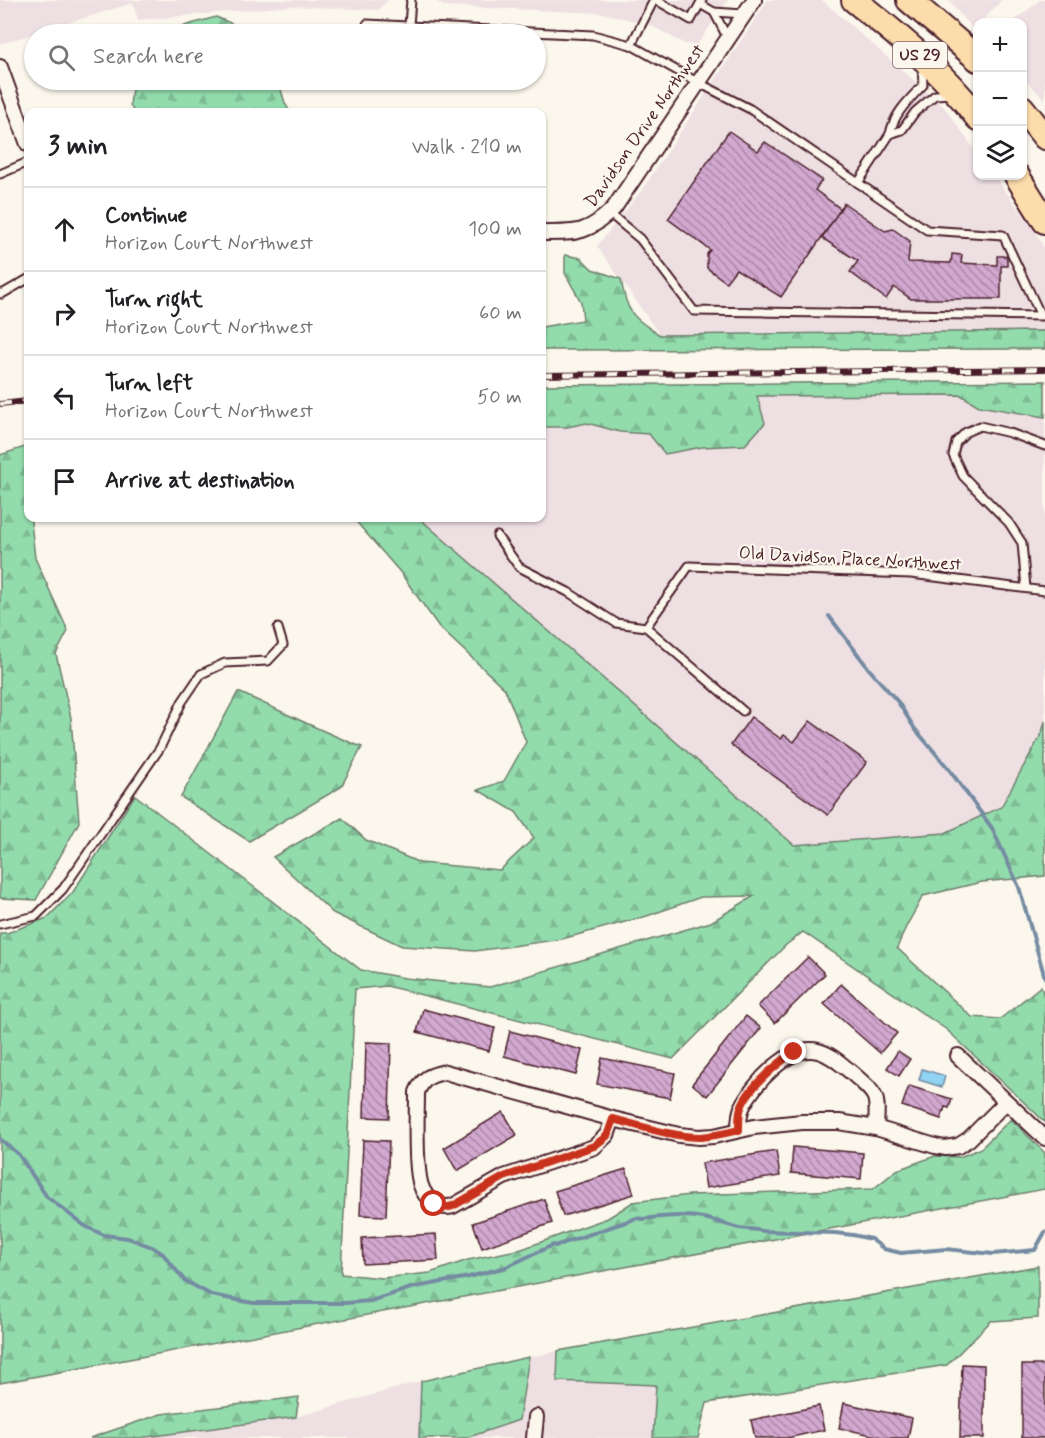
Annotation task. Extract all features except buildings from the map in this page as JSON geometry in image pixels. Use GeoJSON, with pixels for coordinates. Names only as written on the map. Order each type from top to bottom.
{"type":"FeatureCollection","features":[{"type":"Feature","properties":{"kind":"highway","name":"US 29"},"geometry":{"type":"LineString","coordinates":[[854,0],[922,58],[973,112]]}},
{"type":"Feature","properties":{"kind":"highway","name":"US 29"},"geometry":{"type":"LineString","coordinates":[[909,0],[973,55]]}},
{"type":"Feature","properties":{"kind":"highway"},"geometry":{"type":"LineString","coordinates":[[1027,113],[1045,137]]}},
{"type":"Feature","properties":{"kind":"highway"},"geometry":{"type":"LineString","coordinates":[[1019,180],[1045,221]]}},
{"type":"Feature","properties":{"kind":"street","name":"Davidson Drive Northwest"},"geometry":{"type":"LineString","coordinates":[[546,233],[582,231],[593,227],[609,213],[754,0]]}},
{"type":"Feature","properties":{"kind":"street"},"geometry":{"type":"LineString","coordinates":[[0,67],[24,133]]}},
{"type":"Feature","properties":{"kind":"street"},"geometry":{"type":"LineString","coordinates":[[739,1130],[740,1110],[751,1092],[794,1052],[808,1050],[818,1050],[830,1056],[870,1088],[877,1101],[876,1128]]}},
{"type":"Feature","properties":{"kind":"street"},"geometry":{"type":"LineString","coordinates":[[958,1056],[1045,1138]]}},
{"type":"Feature","properties":{"kind":"street"},"geometry":{"type":"LineString","coordinates":[[613,1119],[607,1136],[594,1146],[504,1177],[453,1206],[444,1208],[434,1204],[425,1194],[419,1178],[417,1092],[421,1082],[431,1074],[444,1072],[613,1119],[679,1135],[699,1137],[802,1122],[839,1122],[876,1128],[945,1148],[958,1146],[969,1139],[1006,1102]]}},
{"type":"Feature","properties":{"kind":"street"},"geometry":{"type":"LineString","coordinates":[[534,1438],[536,1417]]}},
{"type":"Feature","properties":{"kind":"lane"},"geometry":{"type":"LineString","coordinates":[[409,24],[411,0]]}},
{"type":"Feature","properties":{"kind":"lane"},"geometry":{"type":"LineString","coordinates":[[631,45],[655,0],[691,20],[701,2],[714,12],[728,39]]}},
{"type":"Feature","properties":{"kind":"lane"},"geometry":{"type":"LineString","coordinates":[[714,12],[744,14]]}},
{"type":"Feature","properties":{"kind":"lane"},"geometry":{"type":"LineString","coordinates":[[546,32],[593,35],[631,45],[750,109],[927,230],[1003,235],[1041,316],[694,311],[640,239],[609,213]]}},
{"type":"Feature","properties":{"kind":"lane"},"geometry":{"type":"LineString","coordinates":[[858,183],[890,134],[899,110],[923,85],[922,58]]}},
{"type":"Feature","properties":{"kind":"lane"},"geometry":{"type":"LineString","coordinates":[[890,134],[902,130],[915,112],[935,95],[957,93]]}},
{"type":"Feature","properties":{"kind":"lane"},"geometry":{"type":"LineString","coordinates":[[0,174],[24,164]]}},
{"type":"Feature","properties":{"kind":"lane"},"geometry":{"type":"LineString","coordinates":[[1,293],[24,281]]}},
{"type":"Feature","properties":{"kind":"lane"},"geometry":{"type":"LineString","coordinates":[[1026,588],[1022,543],[1010,523],[963,476],[953,456],[956,442],[966,432],[980,426],[1010,433],[1045,446]]}},
{"type":"Feature","properties":{"kind":"lane"},"geometry":{"type":"LineString","coordinates":[[497,536],[519,567],[568,592],[616,623],[646,627],[743,711]]}},
{"type":"Feature","properties":{"kind":"lane","name":"Old Davidson Place Northwest"},"geometry":{"type":"LineString","coordinates":[[646,627],[689,566],[911,574],[1045,591]]}},
{"type":"Feature","properties":{"kind":"lane"},"geometry":{"type":"LineString","coordinates":[[0,924],[36,916],[63,889],[160,748],[182,702],[201,674],[225,663],[267,661],[283,645],[278,628]]}},
{"type":"Feature","properties":{"kind":"shaded area"},"geometry":{"type":"Polygon","coordinates":[[[0,0],[388,0],[378,10],[291,6],[138,20],[133,3],[65,24],[24,24],[24,37],[0,44],[0,0]]]}},
{"type":"Feature","properties":{"kind":"shaded area"},"geometry":{"type":"Polygon","coordinates":[[[436,0],[728,0],[697,45],[685,44],[650,25],[602,13],[444,6],[436,0]]]}},
{"type":"Feature","properties":{"kind":"shaded area"},"geometry":{"type":"Polygon","coordinates":[[[768,0],[822,0],[944,107],[973,147],[973,180],[997,180],[1034,229],[1045,250],[1045,331],[660,335],[597,246],[642,190],[768,0]]]}},
{"type":"Feature","properties":{"kind":"shaded area"},"geometry":{"type":"Polygon","coordinates":[[[948,0],[1002,0],[985,18],[973,18],[973,29],[948,0]]]}},
{"type":"Feature","properties":{"kind":"shaded area"},"geometry":{"type":"Polygon","coordinates":[[[1040,0],[1045,0],[1045,100],[1027,81],[1027,18],[1018,18],[1040,0]]]}},
{"type":"Feature","properties":{"kind":"shaded area"},"geometry":{"type":"Polygon","coordinates":[[[1045,381],[1045,721],[1042,732],[1001,807],[945,833],[794,845],[424,522],[546,522],[546,385],[1045,381]]]}},
{"type":"Feature","properties":{"kind":"shaded area"},"geometry":{"type":"Polygon","coordinates":[[[558,1351],[557,1381],[656,1385],[653,1438],[139,1438],[296,1417],[421,1381],[558,1351]]]}},
{"type":"Feature","properties":{"kind":"green space"},"geometry":{"type":"Polygon","coordinates":[[[216,17],[232,24],[191,24],[216,17]]]}},
{"type":"Feature","properties":{"kind":"green space"},"geometry":{"type":"Polygon","coordinates":[[[132,90],[281,90],[288,108],[132,108],[132,90]]]}},
{"type":"Feature","properties":{"kind":"green space"},"geometry":{"type":"Polygon","coordinates":[[[565,255],[581,258],[592,269],[621,279],[625,299],[632,313],[643,324],[660,335],[1045,331],[1045,349],[546,350],[546,326],[583,320],[581,302],[565,273],[565,255]]]}},
{"type":"Feature","properties":{"kind":"green space"},"geometry":{"type":"Polygon","coordinates":[[[1045,381],[1045,417],[979,406],[961,395],[757,396],[765,423],[745,445],[702,447],[665,454],[649,434],[620,432],[587,423],[567,427],[546,427],[546,385],[1045,381]]]}},
{"type":"Feature","properties":{"kind":"green space"},"geometry":{"type":"Polygon","coordinates":[[[24,447],[24,522],[31,522],[35,558],[68,631],[56,654],[71,718],[79,822],[36,900],[0,898],[0,455],[24,447]]]}},
{"type":"Feature","properties":{"kind":"green space"},"geometry":{"type":"Polygon","coordinates":[[[356,522],[424,522],[794,845],[945,833],[1001,807],[1042,733],[1045,721],[1045,876],[982,882],[923,896],[897,948],[972,1017],[1000,1019],[1041,986],[1045,1000],[1045,1122],[947,1030],[803,932],[786,945],[673,1059],[387,986],[355,989],[341,1274],[382,1278],[430,1273],[468,1260],[522,1249],[608,1218],[633,1202],[690,1195],[873,1189],[897,1170],[935,1156],[960,1157],[981,1148],[1011,1119],[1045,1153],[1045,1189],[0,1383],[0,933],[7,933],[47,918],[73,892],[135,795],[361,970],[405,978],[490,987],[711,922],[754,896],[701,897],[647,916],[562,939],[475,951],[402,946],[333,913],[273,857],[342,818],[366,840],[420,863],[500,870],[534,838],[516,812],[478,790],[504,781],[526,742],[505,689],[439,627],[400,572],[356,522]]]}},
{"type":"Feature","properties":{"kind":"green space"},"geometry":{"type":"Polygon","coordinates":[[[238,692],[362,747],[341,787],[249,841],[181,797],[238,692]]]}},
{"type":"Feature","properties":{"kind":"green space"},"geometry":{"type":"Polygon","coordinates":[[[1038,1266],[1038,1318],[991,1321],[947,1365],[707,1403],[698,1438],[653,1438],[656,1385],[557,1381],[558,1351],[1038,1266]]]}},
{"type":"Feature","properties":{"kind":"green space"},"geometry":{"type":"Polygon","coordinates":[[[529,1357],[519,1420],[466,1438],[419,1438],[421,1381],[529,1357]]]}},
{"type":"Feature","properties":{"kind":"green space"},"geometry":{"type":"Polygon","coordinates":[[[299,1397],[296,1417],[139,1438],[90,1438],[161,1414],[299,1397]]]}},
{"type":"Feature","properties":{"kind":"water"},"geometry":{"type":"Polygon","coordinates":[[[922,1069],[945,1076],[942,1087],[919,1080],[922,1069]]]}},
{"type":"Feature","properties":{"kind":"waterway"},"geometry":{"type":"LineString","coordinates":[[829,616],[869,669],[898,702],[915,729],[948,768],[992,828],[1019,887],[1045,978]]}},
{"type":"Feature","properties":{"kind":"waterway"},"geometry":{"type":"LineString","coordinates":[[0,1139],[19,1155],[47,1197],[85,1226],[104,1235],[128,1238],[152,1247],[163,1254],[184,1280],[211,1295],[253,1303],[371,1301],[411,1288],[506,1267],[553,1245],[637,1218],[688,1216],[762,1231],[853,1235],[871,1239],[884,1249],[901,1253],[946,1249],[993,1254],[1035,1250],[1045,1232]]}},
{"type":"Feature","properties":{"kind":"railway"},"geometry":{"type":"LineString","coordinates":[[546,375],[1045,369]]}},
{"type":"Feature","properties":{"kind":"railway"},"geometry":{"type":"LineString","coordinates":[[0,404],[24,401]]}},
{"type":"Feature","properties":{"kind":"route"},"geometry":{"type":"LineString","coordinates":[[434,1204],[444,1208],[453,1206],[504,1177],[594,1146],[607,1136],[613,1119],[679,1135],[699,1137],[739,1130],[740,1110],[751,1092],[794,1052]]}}]}
